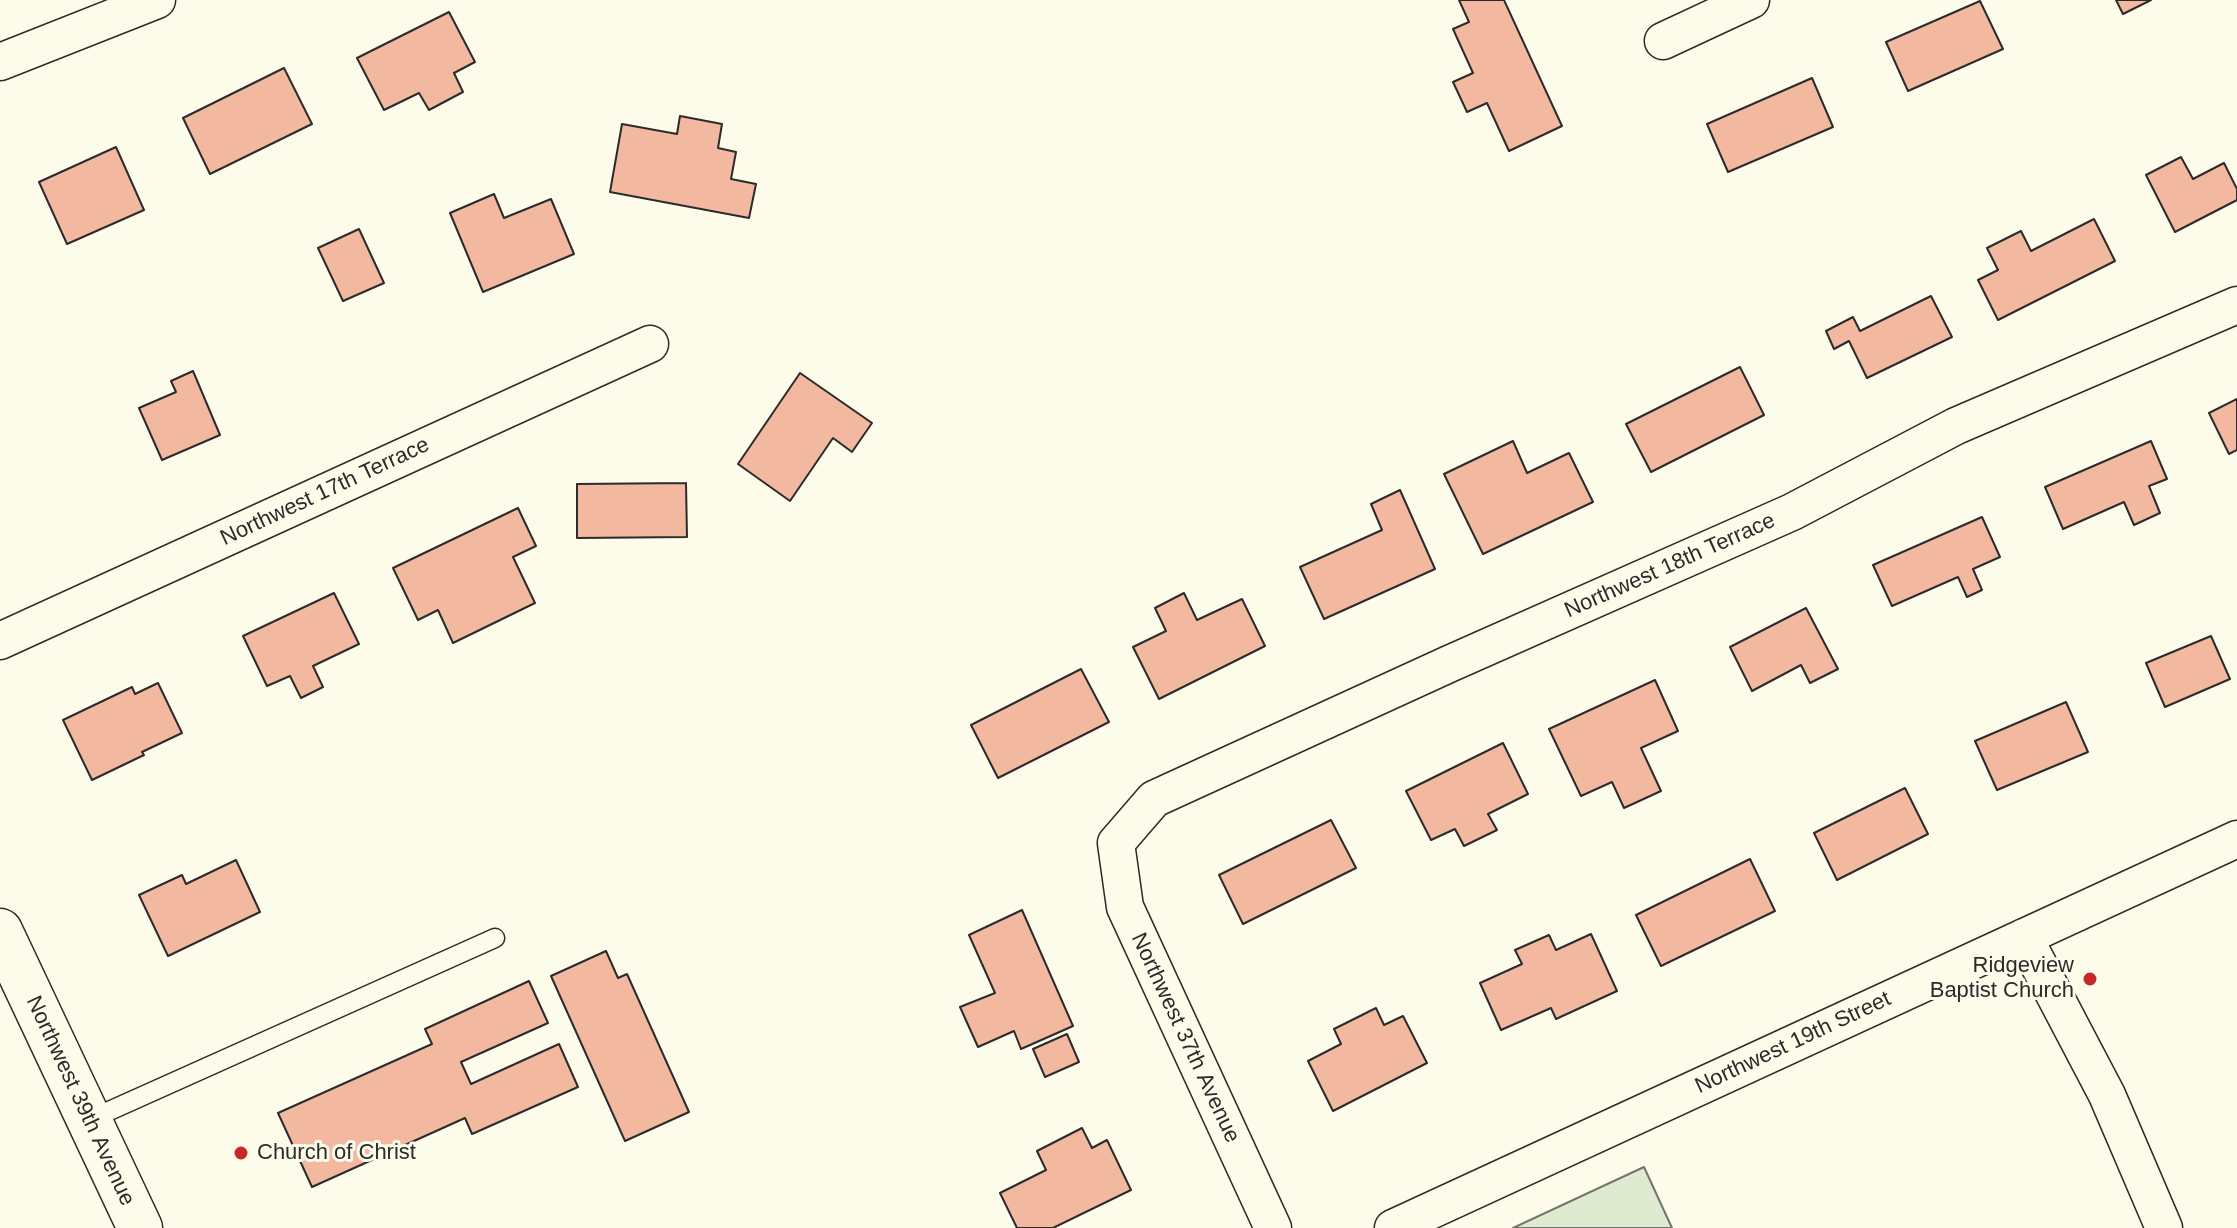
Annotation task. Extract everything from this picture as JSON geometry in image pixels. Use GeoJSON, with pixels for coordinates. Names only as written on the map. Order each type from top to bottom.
{"type":"FeatureCollection","features":[{"type":"Feature","properties":{"kind":"main road","name":"Northwest 39th Avenue"},"geometry":{"type":"LineString","coordinates":[[0,931],[140,1228]]}},
{"type":"Feature","properties":{"kind":"street"},"geometry":{"type":"LineString","coordinates":[[0,62],[157,0]]}},
{"type":"Feature","properties":{"kind":"street"},"geometry":{"type":"LineString","coordinates":[[1663,41],[1751,0]]}},
{"type":"Feature","properties":{"kind":"street","name":"Northwest 18th Terrace"},"geometry":{"type":"LineString","coordinates":[[1116,843],[1154,799],[1792,512],[1956,426],[2237,305]]}},
{"type":"Feature","properties":{"kind":"street","name":"Northwest 17th Terrace"},"geometry":{"type":"LineString","coordinates":[[0,641],[650,344]]}},
{"type":"Feature","properties":{"kind":"street","name":"Northwest 19th Street"},"geometry":{"type":"LineString","coordinates":[[1393,1228],[2237,839]]}},
{"type":"Feature","properties":{"kind":"street","name":"Northwest 37th Avenue"},"geometry":{"type":"LineString","coordinates":[[1116,843],[1125,907],[1273,1228]]}},
{"type":"Feature","properties":{"kind":"street"},"geometry":{"type":"LineString","coordinates":[[2024,937],[2107,1095],[2164,1228]]}},
{"type":"Feature","properties":{"kind":"lane"},"geometry":{"type":"LineString","coordinates":[[89,1120],[495,938]]}},
{"type":"Feature","properties":{"kind":"green space"},"geometry":{"type":"Polygon","coordinates":[[[1644,1167],[1672,1228],[1513,1228],[1644,1167]]]}},
{"type":"Feature","properties":{"kind":"building"},"geometry":{"type":"Polygon","coordinates":[[[1459,0],[1504,0],[1562,126],[1509,151],[1487,103],[1467,112],[1453,82],[1473,73],[1453,29],[1469,22],[1459,0]]]}},
{"type":"Feature","properties":{"kind":"building"},"geometry":{"type":"Polygon","coordinates":[[[2116,0],[2151,0],[2123,14],[2116,0]]]}},
{"type":"Feature","properties":{"kind":"building"},"geometry":{"type":"Polygon","coordinates":[[[1980,1],[2003,49],[1908,91],[1886,42],[1980,1]]]}},
{"type":"Feature","properties":{"kind":"building"},"geometry":{"type":"Polygon","coordinates":[[[449,12],[475,62],[454,73],[463,92],[429,110],[419,93],[384,110],[357,58],[449,12]]]}},
{"type":"Feature","properties":{"kind":"building"},"geometry":{"type":"Polygon","coordinates":[[[284,68],[312,124],[210,174],[183,118],[284,68]]]}},
{"type":"Feature","properties":{"kind":"building"},"geometry":{"type":"Polygon","coordinates":[[[1812,78],[1833,127],[1728,172],[1707,124],[1812,78]]]}},
{"type":"Feature","properties":{"kind":"building"},"geometry":{"type":"Polygon","coordinates":[[[680,116],[722,124],[718,148],[736,152],[731,179],[756,184],[749,218],[610,192],[622,124],[677,134],[680,116]]]}},
{"type":"Feature","properties":{"kind":"building"},"geometry":{"type":"Polygon","coordinates":[[[116,147],[144,210],[67,244],[39,182],[116,147]]]}},
{"type":"Feature","properties":{"kind":"building"},"geometry":{"type":"Polygon","coordinates":[[[2181,157],[2193,179],[2224,163],[2237,189],[2237,200],[2175,232],[2146,175],[2181,157]]]}},
{"type":"Feature","properties":{"kind":"building"},"geometry":{"type":"Polygon","coordinates":[[[494,194],[504,218],[551,199],[574,254],[483,292],[450,213],[494,194]]]}},
{"type":"Feature","properties":{"kind":"building"},"geometry":{"type":"Polygon","coordinates":[[[2094,219],[2115,261],[1998,320],[1978,280],[1998,270],[1987,248],[2021,231],[2031,251],[2094,219]]]}},
{"type":"Feature","properties":{"kind":"building"},"geometry":{"type":"Polygon","coordinates":[[[359,229],[384,283],[343,301],[318,248],[359,229]]]}},
{"type":"Feature","properties":{"kind":"building"},"geometry":{"type":"Polygon","coordinates":[[[1931,296],[1952,337],[1867,378],[1849,341],[1834,349],[1826,331],[1853,317],[1860,331],[1931,296]]]}},
{"type":"Feature","properties":{"kind":"building"},"geometry":{"type":"Polygon","coordinates":[[[1740,367],[1764,415],[1651,472],[1626,424],[1740,367]]]}},
{"type":"Feature","properties":{"kind":"building"},"geometry":{"type":"Polygon","coordinates":[[[193,371],[220,435],[162,460],[139,408],[176,392],[171,381],[193,371]]]}},
{"type":"Feature","properties":{"kind":"building"},"geometry":{"type":"Polygon","coordinates":[[[800,373],[872,423],[852,452],[833,438],[790,501],[738,464],[800,373]]]}},
{"type":"Feature","properties":{"kind":"building"},"geometry":{"type":"Polygon","coordinates":[[[2237,399],[2237,450],[2229,454],[2209,413],[2237,399]]]}},
{"type":"Feature","properties":{"kind":"building"},"geometry":{"type":"Polygon","coordinates":[[[1513,441],[1527,473],[1569,453],[1593,502],[1483,554],[1444,474],[1513,441]]]}},
{"type":"Feature","properties":{"kind":"building"},"geometry":{"type":"Polygon","coordinates":[[[2151,441],[2167,479],[2149,486],[2160,513],[2134,525],[2124,502],[2063,529],[2045,487],[2151,441]]]}},
{"type":"Feature","properties":{"kind":"building"},"geometry":{"type":"Polygon","coordinates":[[[686,483],[687,537],[577,538],[577,484],[686,483]]]}},
{"type":"Feature","properties":{"kind":"building"},"geometry":{"type":"Polygon","coordinates":[[[1400,490],[1435,569],[1324,619],[1300,567],[1382,530],[1371,504],[1400,490]]]}},
{"type":"Feature","properties":{"kind":"building"},"geometry":{"type":"Polygon","coordinates":[[[518,508],[536,546],[513,557],[535,603],[453,643],[438,610],[418,620],[393,568],[518,508]]]}},
{"type":"Feature","properties":{"kind":"building"},"geometry":{"type":"Polygon","coordinates":[[[1982,517],[2000,557],[1973,569],[1982,590],[1967,597],[1958,577],[1892,606],[1873,565],[1982,517]]]}},
{"type":"Feature","properties":{"kind":"building"},"geometry":{"type":"Polygon","coordinates":[[[334,593],[359,644],[313,666],[323,687],[301,698],[290,676],[267,686],[243,636],[334,593]]]}},
{"type":"Feature","properties":{"kind":"building"},"geometry":{"type":"Polygon","coordinates":[[[1184,593],[1197,620],[1242,599],[1265,646],[1159,699],[1133,647],[1166,631],[1155,608],[1184,593]]]}},
{"type":"Feature","properties":{"kind":"building"},"geometry":{"type":"Polygon","coordinates":[[[1806,608],[1838,669],[1810,683],[1801,665],[1752,691],[1730,647],[1806,608]]]}},
{"type":"Feature","properties":{"kind":"building"},"geometry":{"type":"Polygon","coordinates":[[[2211,636],[2230,679],[2165,707],[2146,663],[2211,636]]]}},
{"type":"Feature","properties":{"kind":"building"},"geometry":{"type":"Polygon","coordinates":[[[1081,669],[1109,722],[998,778],[971,725],[1081,669]]]}},
{"type":"Feature","properties":{"kind":"building"},"geometry":{"type":"Polygon","coordinates":[[[1655,680],[1678,731],[1641,748],[1661,791],[1624,808],[1612,782],[1581,796],[1549,729],[1655,680]]]}},
{"type":"Feature","properties":{"kind":"building"},"geometry":{"type":"Polygon","coordinates":[[[158,683],[182,733],[92,780],[63,720],[132,687],[135,694],[158,683]]]}},
{"type":"Feature","properties":{"kind":"building"},"geometry":{"type":"Polygon","coordinates":[[[2066,702],[2088,752],[1997,790],[1975,741],[2066,702]]]}},
{"type":"Feature","properties":{"kind":"building"},"geometry":{"type":"Polygon","coordinates":[[[1503,743],[1528,794],[1488,814],[1497,830],[1464,846],[1455,829],[1431,840],[1406,791],[1503,743]]]}},
{"type":"Feature","properties":{"kind":"building"},"geometry":{"type":"Polygon","coordinates":[[[1905,788],[1928,834],[1837,880],[1814,833],[1905,788]]]}},
{"type":"Feature","properties":{"kind":"building"},"geometry":{"type":"Polygon","coordinates":[[[1331,820],[1356,868],[1243,924],[1219,875],[1331,820]]]}},
{"type":"Feature","properties":{"kind":"building"},"geometry":{"type":"Polygon","coordinates":[[[1750,859],[1775,911],[1661,966],[1636,915],[1750,859]]]}},
{"type":"Feature","properties":{"kind":"building"},"geometry":{"type":"Polygon","coordinates":[[[236,860],[260,912],[168,956],[139,895],[182,875],[186,884],[236,860]]]}},
{"type":"Feature","properties":{"kind":"building"},"geometry":{"type":"Polygon","coordinates":[[[1022,910],[1073,1026],[1021,1049],[1014,1031],[978,1047],[960,1007],[995,993],[969,935],[1022,910]]]}},
{"type":"Feature","properties":{"kind":"building"},"geometry":{"type":"Polygon","coordinates":[[[1591,934],[1617,991],[1556,1019],[1551,1008],[1501,1030],[1480,983],[1522,964],[1515,950],[1549,935],[1556,950],[1591,934]]]}},
{"type":"Feature","properties":{"kind":"building"},"geometry":{"type":"Polygon","coordinates":[[[606,951],[618,978],[627,974],[689,1112],[625,1141],[551,976],[606,951]]]}},
{"type":"Feature","properties":{"kind":"building"},"geometry":{"type":"Polygon","coordinates":[[[529,981],[548,1023],[461,1062],[471,1084],[559,1044],[578,1087],[472,1134],[465,1118],[312,1187],[278,1113],[432,1044],[425,1029],[529,981]]]}},
{"type":"Feature","properties":{"kind":"building"},"geometry":{"type":"Polygon","coordinates":[[[1376,1008],[1384,1025],[1403,1016],[1427,1063],[1333,1111],[1308,1061],[1341,1044],[1334,1029],[1376,1008]]]}},
{"type":"Feature","properties":{"kind":"building"},"geometry":{"type":"Polygon","coordinates":[[[1067,1034],[1079,1062],[1045,1077],[1033,1049],[1067,1034]]]}},
{"type":"Feature","properties":{"kind":"building"},"geometry":{"type":"Polygon","coordinates":[[[1082,1128],[1092,1148],[1107,1140],[1131,1190],[1053,1228],[1017,1228],[1000,1193],[1046,1170],[1037,1151],[1082,1128]]]}},
{"type":"Feature","properties":{"kind":"place","name":"Ridgeview Baptist Church"},"geometry":{"type":"Point","coordinates":[2090,979]}},
{"type":"Feature","properties":{"kind":"place","name":"Church of Christ"},"geometry":{"type":"Point","coordinates":[241,1153]}}]}
